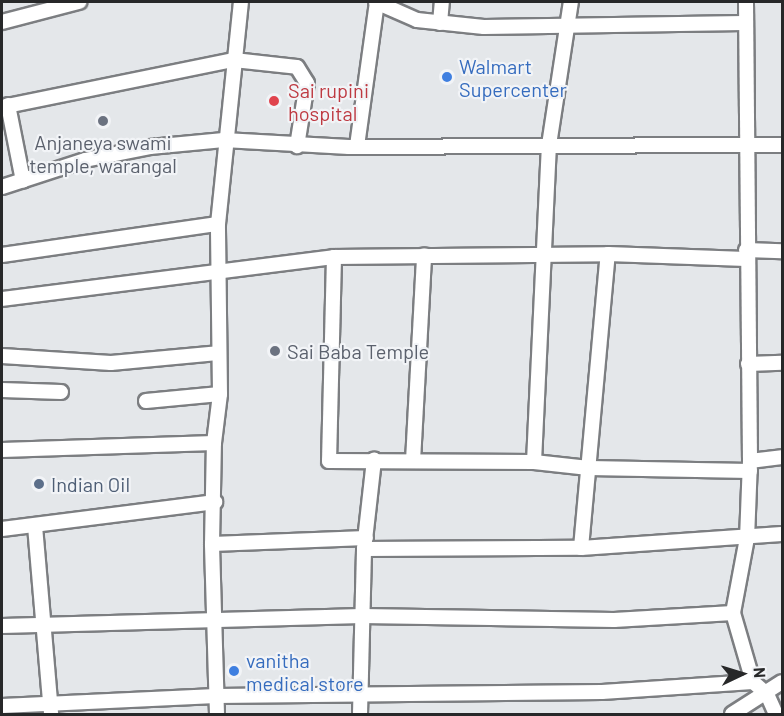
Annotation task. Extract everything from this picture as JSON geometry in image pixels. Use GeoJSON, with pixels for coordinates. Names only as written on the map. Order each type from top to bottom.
{"type":"FeatureCollection","features":[{"type":"Feature","properties":{"kind":"street"},"geometry":{"type":"LineString","coordinates":[[2,22],[58,4],[79,2]]}},
{"type":"Feature","properties":{"kind":"street"},"geometry":{"type":"LineString","coordinates":[[217,714],[212,618],[212,544],[215,502],[214,442],[220,394],[218,224],[224,140],[241,2]]}},
{"type":"Feature","properties":{"kind":"street"},"geometry":{"type":"LineString","coordinates":[[357,146],[377,2],[417,20],[440,23],[569,27],[744,24]]}},
{"type":"Feature","properties":{"kind":"street"},"geometry":{"type":"LineString","coordinates":[[440,23],[442,2]]}},
{"type":"Feature","properties":{"kind":"street"},"geometry":{"type":"LineString","coordinates":[[534,462],[541,255],[549,145],[569,27],[571,2]]}},
{"type":"Feature","properties":{"kind":"street"},"geometry":{"type":"LineString","coordinates":[[746,2],[744,24],[750,143],[746,255],[750,466],[747,538],[734,613],[753,682],[767,693],[776,714]]}},
{"type":"Feature","properties":{"kind":"street"},"geometry":{"type":"LineString","coordinates":[[23,181],[5,106],[234,60],[297,67],[304,74],[307,83],[297,147]]}},
{"type":"Feature","properties":{"kind":"street"},"geometry":{"type":"LineString","coordinates":[[2,187],[85,160],[150,147],[224,140],[297,147],[750,143],[783,145]]}},
{"type":"Feature","properties":{"kind":"street"},"geometry":{"type":"LineString","coordinates":[[2,255],[218,224]]}},
{"type":"Feature","properties":{"kind":"street"},"geometry":{"type":"LineString","coordinates":[[2,299],[334,256],[746,255],[783,251]]}},
{"type":"Feature","properties":{"kind":"street"},"geometry":{"type":"LineString","coordinates":[[581,548],[608,254]]}},
{"type":"Feature","properties":{"kind":"street"},"geometry":{"type":"LineString","coordinates":[[413,461],[424,255]]}},
{"type":"Feature","properties":{"kind":"street"},"geometry":{"type":"LineString","coordinates":[[334,256],[326,455],[329,461],[534,462],[589,468],[750,466],[783,457]]}},
{"type":"Feature","properties":{"kind":"street"},"geometry":{"type":"LineString","coordinates":[[2,356],[111,363],[218,353]]}},
{"type":"Feature","properties":{"kind":"street"},"geometry":{"type":"LineString","coordinates":[[748,364],[783,363]]}},
{"type":"Feature","properties":{"kind":"street"},"geometry":{"type":"LineString","coordinates":[[2,390],[60,392]]}},
{"type":"Feature","properties":{"kind":"street"},"geometry":{"type":"LineString","coordinates":[[146,401],[220,394]]}},
{"type":"Feature","properties":{"kind":"street"},"geometry":{"type":"LineString","coordinates":[[2,450],[214,442]]}},
{"type":"Feature","properties":{"kind":"street"},"geometry":{"type":"LineString","coordinates":[[360,714],[358,694],[365,544],[374,460]]}},
{"type":"Feature","properties":{"kind":"street"},"geometry":{"type":"LineString","coordinates":[[2,529],[215,502]]}},
{"type":"Feature","properties":{"kind":"street"},"geometry":{"type":"LineString","coordinates":[[35,526],[51,710]]}},
{"type":"Feature","properties":{"kind":"street"},"geometry":{"type":"LineString","coordinates":[[212,544],[581,548],[783,534]]}},
{"type":"Feature","properties":{"kind":"street"},"geometry":{"type":"LineString","coordinates":[[2,626],[212,618],[362,616],[544,621],[734,613]]}},
{"type":"Feature","properties":{"kind":"street"},"geometry":{"type":"LineString","coordinates":[[2,706],[51,710],[216,696],[602,692],[753,682]]}},
{"type":"Feature","properties":{"kind":"street"},"geometry":{"type":"LineString","coordinates":[[732,714],[783,682]]}},
{"type":"Feature","properties":{"kind":"place","name":"Walmart Supercenter"},"geometry":{"type":"Point","coordinates":[447,77]}},
{"type":"Feature","properties":{"kind":"place","name":"Sai rupini hospital"},"geometry":{"type":"Point","coordinates":[274,101]}},
{"type":"Feature","properties":{"kind":"place","name":"Anjaneya swami temple, warangal"},"geometry":{"type":"Point","coordinates":[103,121]}},
{"type":"Feature","properties":{"kind":"place","name":"Sai Baba Temple"},"geometry":{"type":"Point","coordinates":[275,351]}},
{"type":"Feature","properties":{"kind":"place","name":"Indian Oil"},"geometry":{"type":"Point","coordinates":[39,484]}},
{"type":"Feature","properties":{"kind":"place","name":"vanitha medical store"},"geometry":{"type":"Point","coordinates":[234,671]}}]}
